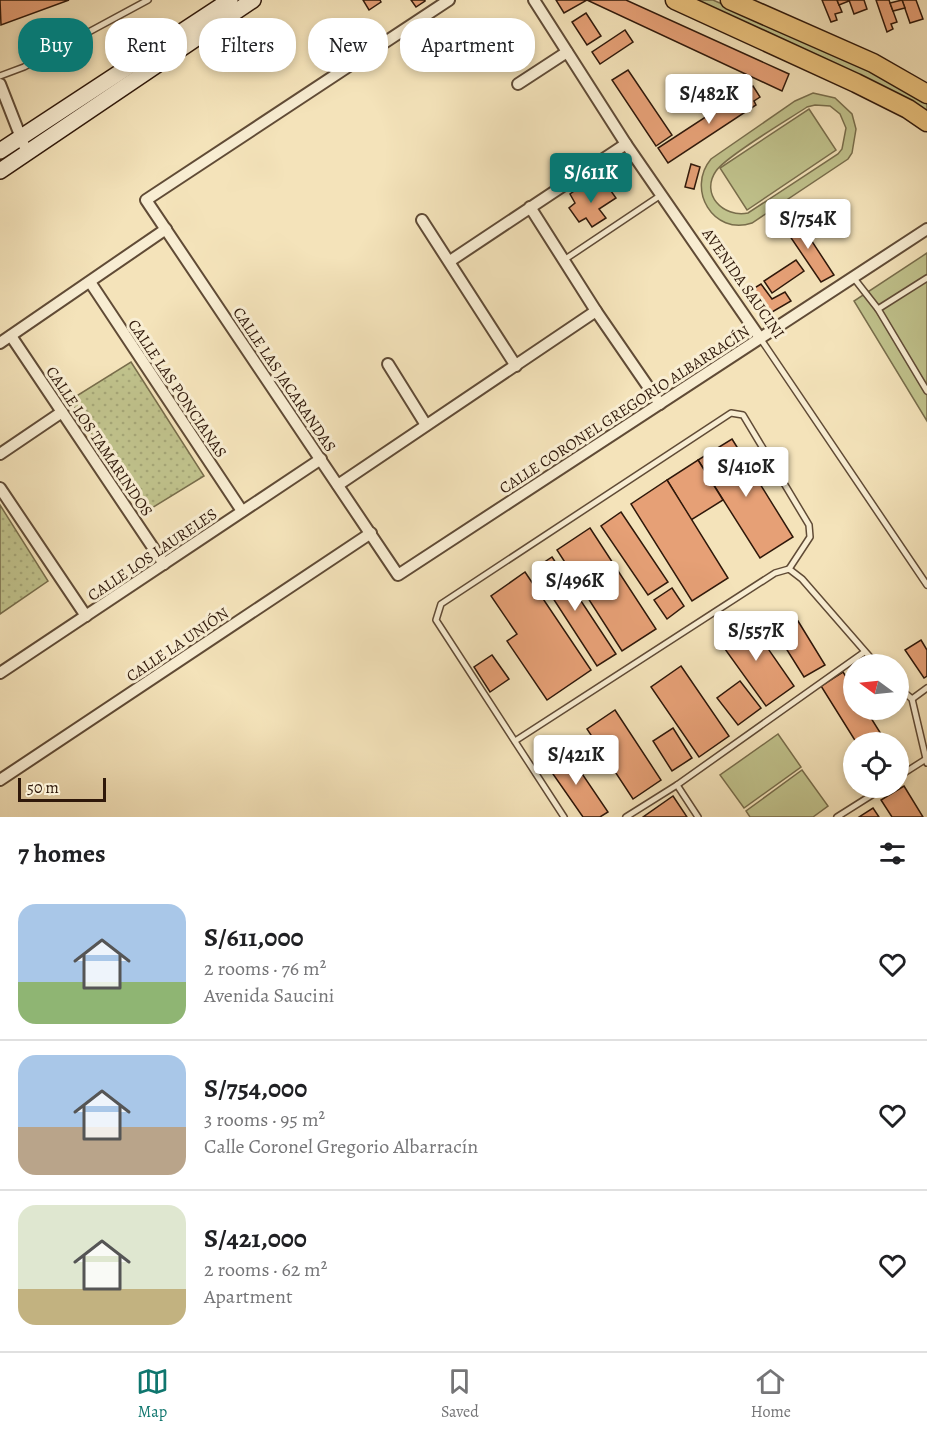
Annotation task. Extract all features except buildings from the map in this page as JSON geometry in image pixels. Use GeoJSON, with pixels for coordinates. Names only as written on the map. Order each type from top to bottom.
{"type":"FeatureCollection","features":[{"type":"Feature","properties":{"kind":"highway"},"geometry":{"type":"LineString","coordinates":[[675,0],[856,82],[927,122]]}},
{"type":"Feature","properties":{"kind":"highway"},"geometry":{"type":"LineString","coordinates":[[730,0],[873,63],[927,94]]}},
{"type":"Feature","properties":{"kind":"main road"},"geometry":{"type":"LineString","coordinates":[[187,37],[230,0]]}},
{"type":"Feature","properties":{"kind":"main road"},"geometry":{"type":"LineString","coordinates":[[187,38],[253,0]]}},
{"type":"Feature","properties":{"kind":"main road"},"geometry":{"type":"LineString","coordinates":[[2,160],[21,138],[132,72]]}},
{"type":"Feature","properties":{"kind":"main road"},"geometry":{"type":"LineString","coordinates":[[2,160],[27,153],[137,72]]}},
{"type":"Feature","properties":{"kind":"street","name":"CALLE LAS JACARANDAS"},"geometry":{"type":"LineString","coordinates":[[398,575],[146,200],[449,0]]}},
{"type":"Feature","properties":{"kind":"street","name":"AVENIDA SAUCINI"},"geometry":{"type":"LineString","coordinates":[[534,0],[626,144],[760,338]]}},
{"type":"Feature","properties":{"kind":"street"},"geometry":{"type":"LineString","coordinates":[[518,84],[567,52]]}},
{"type":"Feature","properties":{"kind":"street"},"geometry":{"type":"LineString","coordinates":[[0,84],[3,102],[27,153]]}},
{"type":"Feature","properties":{"kind":"street"},"geometry":{"type":"LineString","coordinates":[[450,261],[626,144]]}},
{"type":"Feature","properties":{"kind":"street"},"geometry":{"type":"LineString","coordinates":[[530,207],[596,311],[660,404]]}},
{"type":"Feature","properties":{"kind":"street"},"geometry":{"type":"LineString","coordinates":[[422,220],[516,366]]}},
{"type":"Feature","properties":{"kind":"street"},"geometry":{"type":"LineString","coordinates":[[0,343],[166,229]]}},
{"type":"Feature","properties":{"kind":"street","name":"CALLE CORONEL GREGORIO ALBARRACÍN"},"geometry":{"type":"LineString","coordinates":[[398,575],[927,229]]}},
{"type":"Feature","properties":{"kind":"street","name":"CALLE LAS PONCIANAS"},"geometry":{"type":"LineString","coordinates":[[90,282],[242,511]]}},
{"type":"Feature","properties":{"kind":"street"},"geometry":{"type":"LineString","coordinates":[[338,485],[596,311]]}},
{"type":"Feature","properties":{"kind":"street","name":"CALLE LOS TAMARINDOS"},"geometry":{"type":"LineString","coordinates":[[11,336],[164,564]]}},
{"type":"Feature","properties":{"kind":"street"},"geometry":{"type":"LineString","coordinates":[[388,364],[426,425]]}},
{"type":"Feature","properties":{"kind":"street"},"geometry":{"type":"LineString","coordinates":[[0,454],[62,412]]}},
{"type":"Feature","properties":{"kind":"street","name":"CALLE LOS LAURELES"},"geometry":{"type":"LineString","coordinates":[[0,673],[321,459]]}},
{"type":"Feature","properties":{"kind":"street"},"geometry":{"type":"LineString","coordinates":[[0,488],[86,616]]}},
{"type":"Feature","properties":{"kind":"street","name":"CALLE LA UNIÓN"},"geometry":{"type":"LineString","coordinates":[[0,780],[370,533]]}},
{"type":"Feature","properties":{"kind":"lane"},"geometry":{"type":"LineString","coordinates":[[0,76],[24,67],[148,0]]}},
{"type":"Feature","properties":{"kind":"lane"},"geometry":{"type":"LineString","coordinates":[[564,260],[661,195]]}},
{"type":"Feature","properties":{"kind":"lane"},"geometry":{"type":"LineString","coordinates":[[853,277],[878,309],[927,391]]}},
{"type":"Feature","properties":{"kind":"lane"},"geometry":{"type":"LineString","coordinates":[[878,309],[927,278]]}},
{"type":"Feature","properties":{"kind":"lane","name":"AVENIDA SAUCINI"},"geometry":{"type":"LineString","coordinates":[[760,338],[927,585]]}},
{"type":"Feature","properties":{"kind":"lane"},"geometry":{"type":"LineString","coordinates":[[515,741],[775,573],[789,569],[810,537],[809,525],[743,415],[732,413],[441,604],[435,620],[564,817]]}},
{"type":"Feature","properties":{"kind":"lane"},"geometry":{"type":"LineString","coordinates":[[626,817],[677,785],[863,653],[802,579],[789,569]]}},
{"type":"Feature","properties":{"kind":"lane"},"geometry":{"type":"LineString","coordinates":[[912,699],[927,688]]}},
{"type":"Feature","properties":{"kind":"lane"},"geometry":{"type":"LineString","coordinates":[[909,696],[912,699],[927,761],[909,771]]}},
{"type":"Feature","properties":{"kind":"lane"},"geometry":{"type":"LineString","coordinates":[[677,785],[698,817]]}},
{"type":"Feature","properties":{"kind":"lane"},"geometry":{"type":"LineString","coordinates":[[837,817],[867,798]]}},
{"type":"Feature","properties":{"kind":"green space"},"geometry":{"type":"Polygon","coordinates":[[[688,0],[713,0],[854,62],[927,100],[927,114],[688,0]]]}},
{"type":"Feature","properties":{"kind":"green space"},"geometry":{"type":"Polygon","coordinates":[[[813,93],[835,98],[852,114],[856,129],[852,153],[848,159],[752,223],[738,225],[726,223],[715,216],[703,196],[701,183],[704,171],[711,159],[795,101],[813,93]],[[830,106],[807,107],[722,165],[712,180],[711,188],[717,202],[730,212],[748,213],[838,154],[842,149],[846,128],[840,114],[830,106]]]}},
{"type":"Feature","properties":{"kind":"green space"},"geometry":{"type":"Polygon","coordinates":[[[809,109],[836,150],[747,210],[720,168],[809,109]]]}},
{"type":"Feature","properties":{"kind":"green space"},"geometry":{"type":"Polygon","coordinates":[[[927,253],[927,421],[854,301],[927,253]]]}},
{"type":"Feature","properties":{"kind":"green space"},"geometry":{"type":"Polygon","coordinates":[[[131,362],[204,476],[142,514],[70,400],[131,362]]]}},
{"type":"Feature","properties":{"kind":"green space"},"geometry":{"type":"Polygon","coordinates":[[[0,505],[48,581],[0,614],[0,505]]]}},
{"type":"Feature","properties":{"kind":"green space"},"geometry":{"type":"Polygon","coordinates":[[[778,734],[801,767],[744,808],[720,775],[778,734]]]}},
{"type":"Feature","properties":{"kind":"green space"},"geometry":{"type":"Polygon","coordinates":[[[802,770],[828,806],[813,817],[750,817],[746,811],[802,770]]]}}]}
